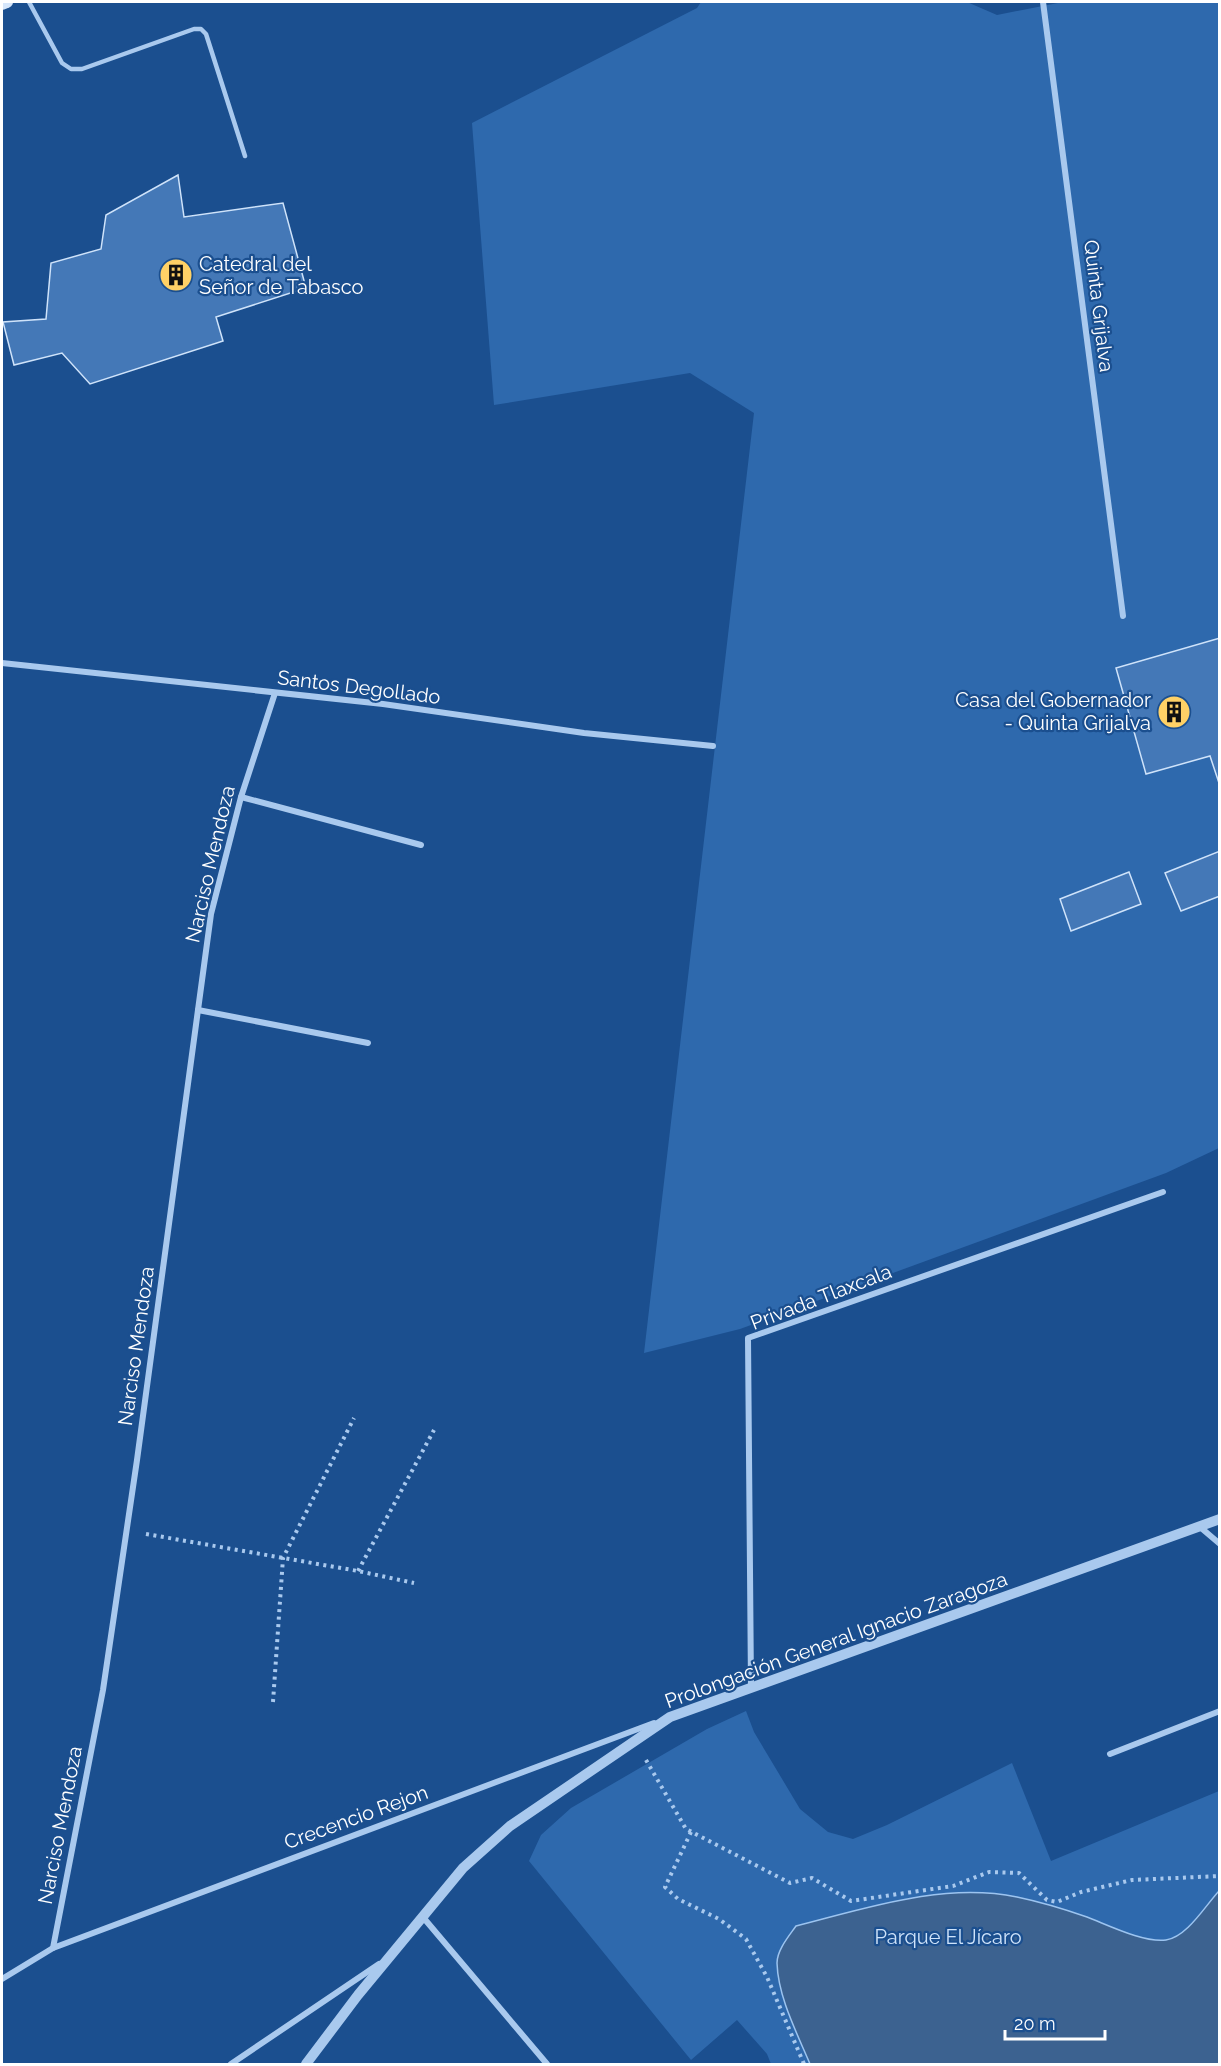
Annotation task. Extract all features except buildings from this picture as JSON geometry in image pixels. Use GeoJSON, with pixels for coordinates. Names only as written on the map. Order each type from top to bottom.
{"type":"FeatureCollection","features":[{"type":"Feature","properties":{"kind":"main road"},"geometry":{"type":"LineString","coordinates":[[2,4],[7,2]]}},
{"type":"Feature","properties":{"kind":"street","name":"Quinta Grijalva"},"geometry":{"type":"LineString","coordinates":[[1043,2],[1123,616]]}},
{"type":"Feature","properties":{"kind":"street","name":"Santos Degollado"},"geometry":{"type":"LineString","coordinates":[[2,663],[383,704],[584,733],[713,746]]}},
{"type":"Feature","properties":{"kind":"street","name":"Narciso Mendoza"},"geometry":{"type":"LineString","coordinates":[[53,1948],[103,1690],[211,914],[241,798],[275,693]]}},
{"type":"Feature","properties":{"kind":"street"},"geometry":{"type":"LineString","coordinates":[[241,798],[421,845]]}},
{"type":"Feature","properties":{"kind":"street"},"geometry":{"type":"LineString","coordinates":[[198,1010],[368,1043]]}},
{"type":"Feature","properties":{"kind":"street","name":"Privada Tlaxcala"},"geometry":{"type":"LineString","coordinates":[[751,1687],[748,1338],[1163,1192]]}},
{"type":"Feature","properties":{"kind":"street","name":"Prolongación General Ignacio Zaragoza"},"geometry":{"type":"LineString","coordinates":[[306,2064],[387,1959],[463,1868],[510,1826],[670,1717],[1220,1519]]}},
{"type":"Feature","properties":{"kind":"street"},"geometry":{"type":"LineString","coordinates":[[1200,1527],[1220,1544]]}},
{"type":"Feature","properties":{"kind":"street"},"geometry":{"type":"LineString","coordinates":[[1110,1755],[1220,1711]]}},
{"type":"Feature","properties":{"kind":"street","name":"Crecencio Rejon"},"geometry":{"type":"LineString","coordinates":[[53,1948],[670,1717]]}},
{"type":"Feature","properties":{"kind":"street"},"geometry":{"type":"LineString","coordinates":[[422,1916],[547,2064]]}},
{"type":"Feature","properties":{"kind":"street"},"geometry":{"type":"LineString","coordinates":[[2,1979],[53,1948]]}},
{"type":"Feature","properties":{"kind":"street"},"geometry":{"type":"LineString","coordinates":[[231,2064],[387,1959]]}},
{"type":"Feature","properties":{"kind":"lane"},"geometry":{"type":"LineString","coordinates":[[29,2],[62,63],[71,69],[82,69],[194,29],[201,29],[206,34],[245,156]]}},
{"type":"Feature","properties":{"kind":"path"},"geometry":{"type":"LineString","coordinates":[[273,1702],[283,1558],[354,1418]]}},
{"type":"Feature","properties":{"kind":"path"},"geometry":{"type":"LineString","coordinates":[[358,1571],[434,1431]]}},
{"type":"Feature","properties":{"kind":"path"},"geometry":{"type":"LineString","coordinates":[[126,1531],[358,1571],[414,1583]]}},
{"type":"Feature","properties":{"kind":"path"},"geometry":{"type":"LineString","coordinates":[[635,1740],[681,1822],[691,1832],[789,1883],[812,1878],[851,1901],[953,1886],[989,1872],[1019,1873],[1047,1900],[1057,1902],[1081,1892],[1132,1880],[1220,1876]]}},
{"type":"Feature","properties":{"kind":"path"},"geometry":{"type":"LineString","coordinates":[[691,1832],[665,1887],[678,1899],[719,1919],[746,1939],[771,1987],[804,2064]]}},
{"type":"Feature","properties":{"kind":"green space"},"geometry":{"type":"Polygon","coordinates":[[[701,2],[967,2],[997,15],[1063,2],[1219,2],[1219,1148],[1166,1173],[740,1329],[644,1353],[754,413],[690,373],[494,405],[472,123],[697,8],[701,2]]]}},
{"type":"Feature","properties":{"kind":"green space","name":"Parque El Jícaro"},"geometry":{"type":"Polygon","coordinates":[[[746,1711],[754,1732],[800,1809],[828,1832],[853,1839],[887,1825],[1012,1763],[1051,1861],[1219,1791],[1219,2064],[771,2064],[767,2054],[737,2020],[691,2060],[529,1861],[541,1835],[571,1808],[707,1729],[746,1711]]]}},
{"type":"Feature","properties":{"kind":"shaded area"},"geometry":{"type":"Polygon","coordinates":[[[1219,1891],[1219,2064],[810,2064],[789,2015],[778,1976],[779,1953],[796,1926],[905,1899],[961,1893],[989,1893],[1017,1897],[1044,1903],[1147,1939],[1166,1940],[1174,1938],[1188,1927],[1219,1891]]]}},
{"type":"Feature","properties":{"kind":"place","name":"Catedral del Señor de Tabasco"},"geometry":{"type":"Point","coordinates":[176,275]}},
{"type":"Feature","properties":{"kind":"place","name":"Casa del Gobernador - Quinta Grijalva"},"geometry":{"type":"Point","coordinates":[1174,712]}}]}
